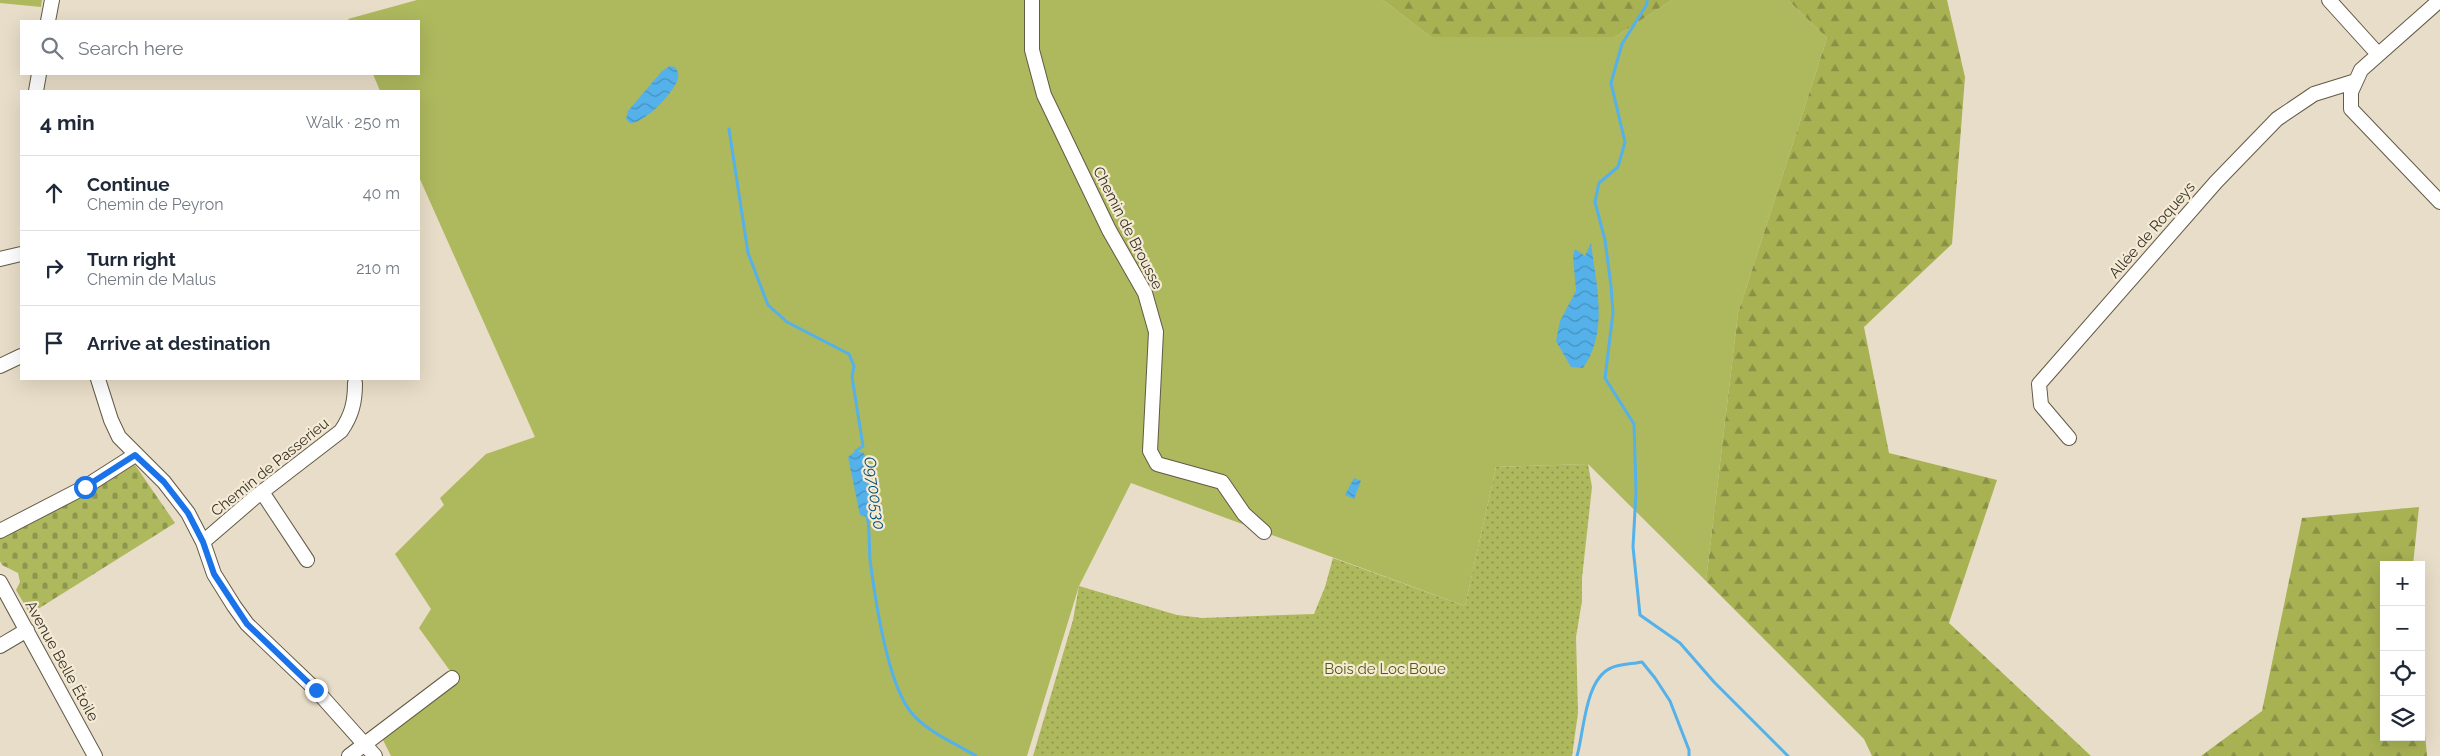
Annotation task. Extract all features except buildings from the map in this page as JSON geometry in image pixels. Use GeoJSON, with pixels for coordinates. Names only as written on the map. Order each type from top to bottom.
{"type":"FeatureCollection","features":[{"type":"Feature","properties":{"kind":"street"},"geometry":{"type":"LineString","coordinates":[[48,20],[52,0]]}},
{"type":"Feature","properties":{"kind":"street","name":"Chemin de Brousse"},"geometry":{"type":"LineString","coordinates":[[1032,0],[1032,50],[1044,95],[1109,230],[1145,293],[1156,332],[1150,451],[1157,464],[1222,482],[1244,514],[1264,532]]}},
{"type":"Feature","properties":{"kind":"street"},"geometry":{"type":"LineString","coordinates":[[2329,0],[2378,53]]}},
{"type":"Feature","properties":{"kind":"street"},"geometry":{"type":"LineString","coordinates":[[2440,0],[2361,70],[2351,92],[2351,109],[2440,202]]}},
{"type":"Feature","properties":{"kind":"street"},"geometry":{"type":"LineString","coordinates":[[36,90],[39,75]]}},
{"type":"Feature","properties":{"kind":"street","name":"Allée de Roqueys"},"geometry":{"type":"LineString","coordinates":[[2069,438],[2041,405],[2040,384],[2216,182],[2277,118],[2314,94],[2356,81]]}},
{"type":"Feature","properties":{"kind":"street"},"geometry":{"type":"LineString","coordinates":[[0,260],[20,255]]}},
{"type":"Feature","properties":{"kind":"street"},"geometry":{"type":"LineString","coordinates":[[0,366],[20,356]]}},
{"type":"Feature","properties":{"kind":"street"},"geometry":{"type":"LineString","coordinates":[[98,380],[111,420],[120,437],[135,455],[164,482],[188,513],[203,542],[214,574],[247,624],[316,690],[375,756]]}},
{"type":"Feature","properties":{"kind":"street","name":"Chemin de Passerieu"},"geometry":{"type":"LineString","coordinates":[[203,542],[262,492],[341,432],[350,417],[355,402],[356,383]]}},
{"type":"Feature","properties":{"kind":"street"},"geometry":{"type":"LineString","coordinates":[[0,531],[85,487],[135,455]]}},
{"type":"Feature","properties":{"kind":"street"},"geometry":{"type":"LineString","coordinates":[[262,492],[307,560]]}},
{"type":"Feature","properties":{"kind":"street","name":"Avenue Belle Étoile"},"geometry":{"type":"LineString","coordinates":[[0,582],[95,756]]}},
{"type":"Feature","properties":{"kind":"street"},"geometry":{"type":"LineString","coordinates":[[0,646],[27,630]]}},
{"type":"Feature","properties":{"kind":"street"},"geometry":{"type":"LineString","coordinates":[[349,756],[363,743],[452,678]]}},
{"type":"Feature","properties":{"kind":"green space"},"geometry":{"type":"Polygon","coordinates":[[[0,0],[42,0],[41,7],[0,3],[0,0]]]}},
{"type":"Feature","properties":{"kind":"green space"},"geometry":{"type":"Polygon","coordinates":[[[417,0],[1383,0],[1431,37],[1615,37],[1672,0],[1788,0],[1827,38],[1738,313],[1706,581],[1588,464],[1496,467],[1465,606],[1131,483],[1079,586],[1027,756],[391,756],[379,732],[453,675],[419,628],[431,609],[395,554],[444,505],[440,498],[486,454],[535,437],[420,179],[420,90],[380,90],[373,75],[420,75],[420,20],[348,19],[417,0]]]}},
{"type":"Feature","properties":{"kind":"green space"},"geometry":{"type":"Polygon","coordinates":[[[1383,0],[1672,0],[1615,37],[1431,37],[1383,0]]]}},
{"type":"Feature","properties":{"kind":"green space"},"geometry":{"type":"Polygon","coordinates":[[[1788,0],[1947,0],[1965,77],[1952,244],[1864,327],[1889,453],[1997,480],[1949,623],[2091,756],[1872,756],[1864,739],[1706,581],[1738,313],[1827,38],[1788,0]]]}},
{"type":"Feature","properties":{"kind":"green space"},"geometry":{"type":"Polygon","coordinates":[[[133,462],[175,523],[30,614],[16,590],[20,582],[18,573],[2,565],[0,561],[0,539],[133,462]]]}},
{"type":"Feature","properties":{"kind":"green space","name":"Bois de Loc Boue"},"geometry":{"type":"Polygon","coordinates":[[[1588,464],[1592,487],[1582,578],[1582,601],[1576,637],[1578,713],[1572,756],[1033,756],[1073,620],[1079,586],[1177,615],[1202,618],[1314,614],[1325,587],[1333,558],[1465,606],[1496,467],[1588,464]]]}},
{"type":"Feature","properties":{"kind":"green space"},"geometry":{"type":"Polygon","coordinates":[[[2419,507],[2413,561],[2380,561],[2380,741],[2425,741],[2425,734],[2427,756],[2201,756],[2262,711],[2302,518],[2419,507]]]}},
{"type":"Feature","properties":{"kind":"water"},"geometry":{"type":"Polygon","coordinates":[[[670,66],[675,67],[677,70],[678,78],[676,84],[651,113],[636,122],[630,123],[626,119],[628,111],[662,71],[670,66]]]}},
{"type":"Feature","properties":{"kind":"water"},"geometry":{"type":"Polygon","coordinates":[[[1591,243],[1599,307],[1596,339],[1591,354],[1583,368],[1571,367],[1556,341],[1560,321],[1576,291],[1573,256],[1575,249],[1585,256],[1591,243]]]}},
{"type":"Feature","properties":{"kind":"water"},"geometry":{"type":"Polygon","coordinates":[[[856,451],[864,453],[876,512],[870,518],[860,515],[848,457],[856,451]]]}},
{"type":"Feature","properties":{"kind":"water"},"geometry":{"type":"Polygon","coordinates":[[[1354,478],[1361,481],[1354,499],[1345,495],[1354,478]]]}},
{"type":"Feature","properties":{"kind":"waterway"},"geometry":{"type":"LineString","coordinates":[[1647,0],[1647,4],[1622,44],[1611,83],[1625,142],[1618,167],[1599,183],[1595,202],[1605,240],[1613,313],[1605,378],[1634,424],[1636,492],[1633,547],[1640,615],[1680,643],[1714,682],[1788,756]]}},
{"type":"Feature","properties":{"kind":"waterway","name":"O9700530"},"geometry":{"type":"LineString","coordinates":[[729,129],[748,253],[768,305],[787,322],[849,354],[854,366],[852,377],[863,446],[856,451],[856,454]]}},
{"type":"Feature","properties":{"kind":"waterway","name":"O9700530"},"geometry":{"type":"LineString","coordinates":[[867,514],[870,560],[883,638],[902,697],[910,711],[924,725],[976,756]]}},
{"type":"Feature","properties":{"kind":"waterway","name":"O9700530"},"geometry":{"type":"LineString","coordinates":[[1577,756],[1587,707],[1591,694],[1602,674],[1611,668],[1642,662],[1670,701],[1689,750],[1689,756]]}},
{"type":"Feature","properties":{"kind":"route"},"geometry":{"type":"LineString","coordinates":[[85,487],[135,455],[164,482],[188,513],[203,542],[214,574],[247,624],[316,690]]}}]}
